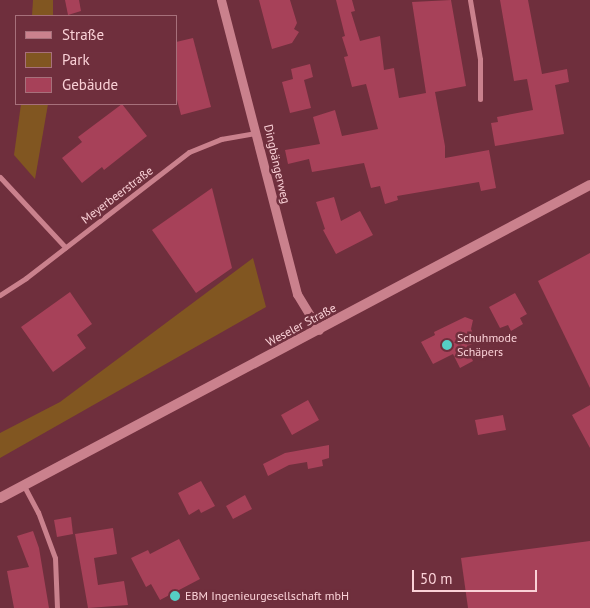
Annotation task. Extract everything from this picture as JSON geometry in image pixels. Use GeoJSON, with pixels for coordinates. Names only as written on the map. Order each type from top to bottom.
{"type":"FeatureCollection","features":[{"type":"Feature","properties":{"kind":"main road","name":"Weseler Straße"},"geometry":{"type":"LineString","coordinates":[[0,498],[589,189]]}},
{"type":"Feature","properties":{"kind":"street","name":"Dingbängerweg"},"geometry":{"type":"LineString","coordinates":[[221,0],[297,294],[319,330]]}},
{"type":"Feature","properties":{"kind":"street"},"geometry":{"type":"LineString","coordinates":[[470,0],[480,59],[480,99]]}},
{"type":"Feature","properties":{"kind":"street","name":"Meyerbeerstraße"},"geometry":{"type":"LineString","coordinates":[[0,295],[189,152],[221,139],[256,133]]}},
{"type":"Feature","properties":{"kind":"street"},"geometry":{"type":"LineString","coordinates":[[0,176],[65,246]]}},
{"type":"Feature","properties":{"kind":"street"},"geometry":{"type":"LineString","coordinates":[[24,486],[38,512],[55,558],[57,608]]}},
{"type":"Feature","properties":{"kind":"green space"},"geometry":{"type":"Polygon","coordinates":[[[33,0],[53,0],[53,15],[32,15],[33,0]]]}},
{"type":"Feature","properties":{"kind":"green space"},"geometry":{"type":"Polygon","coordinates":[[[21,105],[48,105],[35,179],[14,155],[21,105]]]}},
{"type":"Feature","properties":{"kind":"green space"},"geometry":{"type":"Polygon","coordinates":[[[253,258],[266,307],[0,458],[0,433],[60,402],[253,258]]]}},
{"type":"Feature","properties":{"kind":"building"},"geometry":{"type":"Polygon","coordinates":[[[65,0],[79,0],[81,11],[68,15],[65,0]]]}},
{"type":"Feature","properties":{"kind":"building"},"geometry":{"type":"Polygon","coordinates":[[[259,0],[290,0],[297,23],[294,29],[299,32],[292,43],[272,49],[259,0]]]}},
{"type":"Feature","properties":{"kind":"building"},"geometry":{"type":"Polygon","coordinates":[[[336,0],[352,0],[355,11],[351,12],[360,41],[380,36],[384,70],[394,68],[399,98],[426,93],[412,2],[451,0],[466,86],[435,92],[445,146],[445,158],[489,150],[496,188],[481,191],[479,182],[397,196],[398,200],[385,204],[380,186],[371,188],[364,163],[312,172],[309,159],[288,164],[285,150],[320,144],[313,117],[335,110],[342,136],[378,129],[366,84],[352,87],[344,57],[348,56],[342,37],[345,36],[336,0]]]}},
{"type":"Feature","properties":{"kind":"building"},"geometry":{"type":"Polygon","coordinates":[[[500,0],[528,0],[542,74],[567,69],[569,82],[555,85],[564,134],[495,146],[491,123],[498,122],[497,117],[533,110],[527,79],[514,81],[500,0]]]}},
{"type":"Feature","properties":{"kind":"building"},"geometry":{"type":"Polygon","coordinates":[[[193,38],[211,107],[181,115],[178,104],[178,42],[193,38]]]}},
{"type":"Feature","properties":{"kind":"building"},"geometry":{"type":"Polygon","coordinates":[[[310,64],[313,77],[304,80],[311,108],[290,113],[282,82],[293,79],[291,69],[310,64]]]}},
{"type":"Feature","properties":{"kind":"building"},"geometry":{"type":"Polygon","coordinates":[[[121,105],[123,105],[147,136],[104,170],[102,167],[82,183],[62,158],[82,142],[78,137],[121,105]]]}},
{"type":"Feature","properties":{"kind":"building"},"geometry":{"type":"Polygon","coordinates":[[[212,188],[232,268],[196,293],[152,230],[212,188]]]}},
{"type":"Feature","properties":{"kind":"building"},"geometry":{"type":"Polygon","coordinates":[[[334,197],[341,221],[360,211],[373,235],[336,254],[323,230],[325,229],[316,202],[334,197]]]}},
{"type":"Feature","properties":{"kind":"building"},"geometry":{"type":"Polygon","coordinates":[[[590,253],[590,388],[538,281],[590,253]]]}},
{"type":"Feature","properties":{"kind":"building"},"geometry":{"type":"Polygon","coordinates":[[[70,292],[92,324],[77,335],[86,348],[53,372],[21,327],[70,292]]]}},
{"type":"Feature","properties":{"kind":"building"},"geometry":{"type":"Polygon","coordinates":[[[515,293],[527,314],[520,318],[523,324],[511,331],[508,325],[500,328],[489,307],[515,293]]]}},
{"type":"Feature","properties":{"kind":"building","name":"Schuhmode Schäpers"},"geometry":{"type":"Polygon","coordinates":[[[465,317],[473,320],[471,329],[477,342],[466,347],[473,361],[460,368],[453,354],[433,364],[421,342],[435,335],[434,332],[465,317]]]}},
{"type":"Feature","properties":{"kind":"building"},"geometry":{"type":"Polygon","coordinates":[[[308,400],[319,420],[292,435],[281,415],[308,400]]]}},
{"type":"Feature","properties":{"kind":"building"},"geometry":{"type":"Polygon","coordinates":[[[590,405],[590,448],[572,415],[590,405]]]}},
{"type":"Feature","properties":{"kind":"building"},"geometry":{"type":"Polygon","coordinates":[[[503,415],[506,430],[478,435],[475,420],[503,415]]]}},
{"type":"Feature","properties":{"kind":"building"},"geometry":{"type":"Polygon","coordinates":[[[329,445],[329,458],[322,460],[323,466],[308,469],[307,462],[289,465],[268,476],[263,464],[285,453],[329,445]]]}},
{"type":"Feature","properties":{"kind":"building"},"geometry":{"type":"Polygon","coordinates":[[[201,481],[215,506],[201,513],[199,509],[189,515],[178,493],[201,481]]]}},
{"type":"Feature","properties":{"kind":"building"},"geometry":{"type":"Polygon","coordinates":[[[245,495],[252,509],[233,519],[226,506],[245,495]]]}},
{"type":"Feature","properties":{"kind":"building"},"geometry":{"type":"Polygon","coordinates":[[[71,517],[73,534],[57,537],[54,520],[71,517]]]}},
{"type":"Feature","properties":{"kind":"building"},"geometry":{"type":"Polygon","coordinates":[[[113,528],[117,554],[94,558],[98,585],[124,581],[128,605],[88,608],[75,534],[113,528]]]}},
{"type":"Feature","properties":{"kind":"building"},"geometry":{"type":"Polygon","coordinates":[[[33,531],[39,548],[49,608],[14,608],[7,571],[29,567],[17,536],[33,531]]]}},
{"type":"Feature","properties":{"kind":"building"},"geometry":{"type":"Polygon","coordinates":[[[179,539],[200,579],[160,600],[151,584],[146,587],[131,558],[148,550],[150,554],[179,539]]]}},
{"type":"Feature","properties":{"kind":"building"},"geometry":{"type":"Polygon","coordinates":[[[590,541],[590,608],[468,608],[461,558],[590,541]]]}},
{"type":"Feature","properties":{"kind":"place","name":"Schuhmode Schäpers"},"geometry":{"type":"Point","coordinates":[447,345]}},
{"type":"Feature","properties":{"kind":"place","name":"EBM Ingenieurgesellschaft mbH"},"geometry":{"type":"Point","coordinates":[175,596]}}]}
